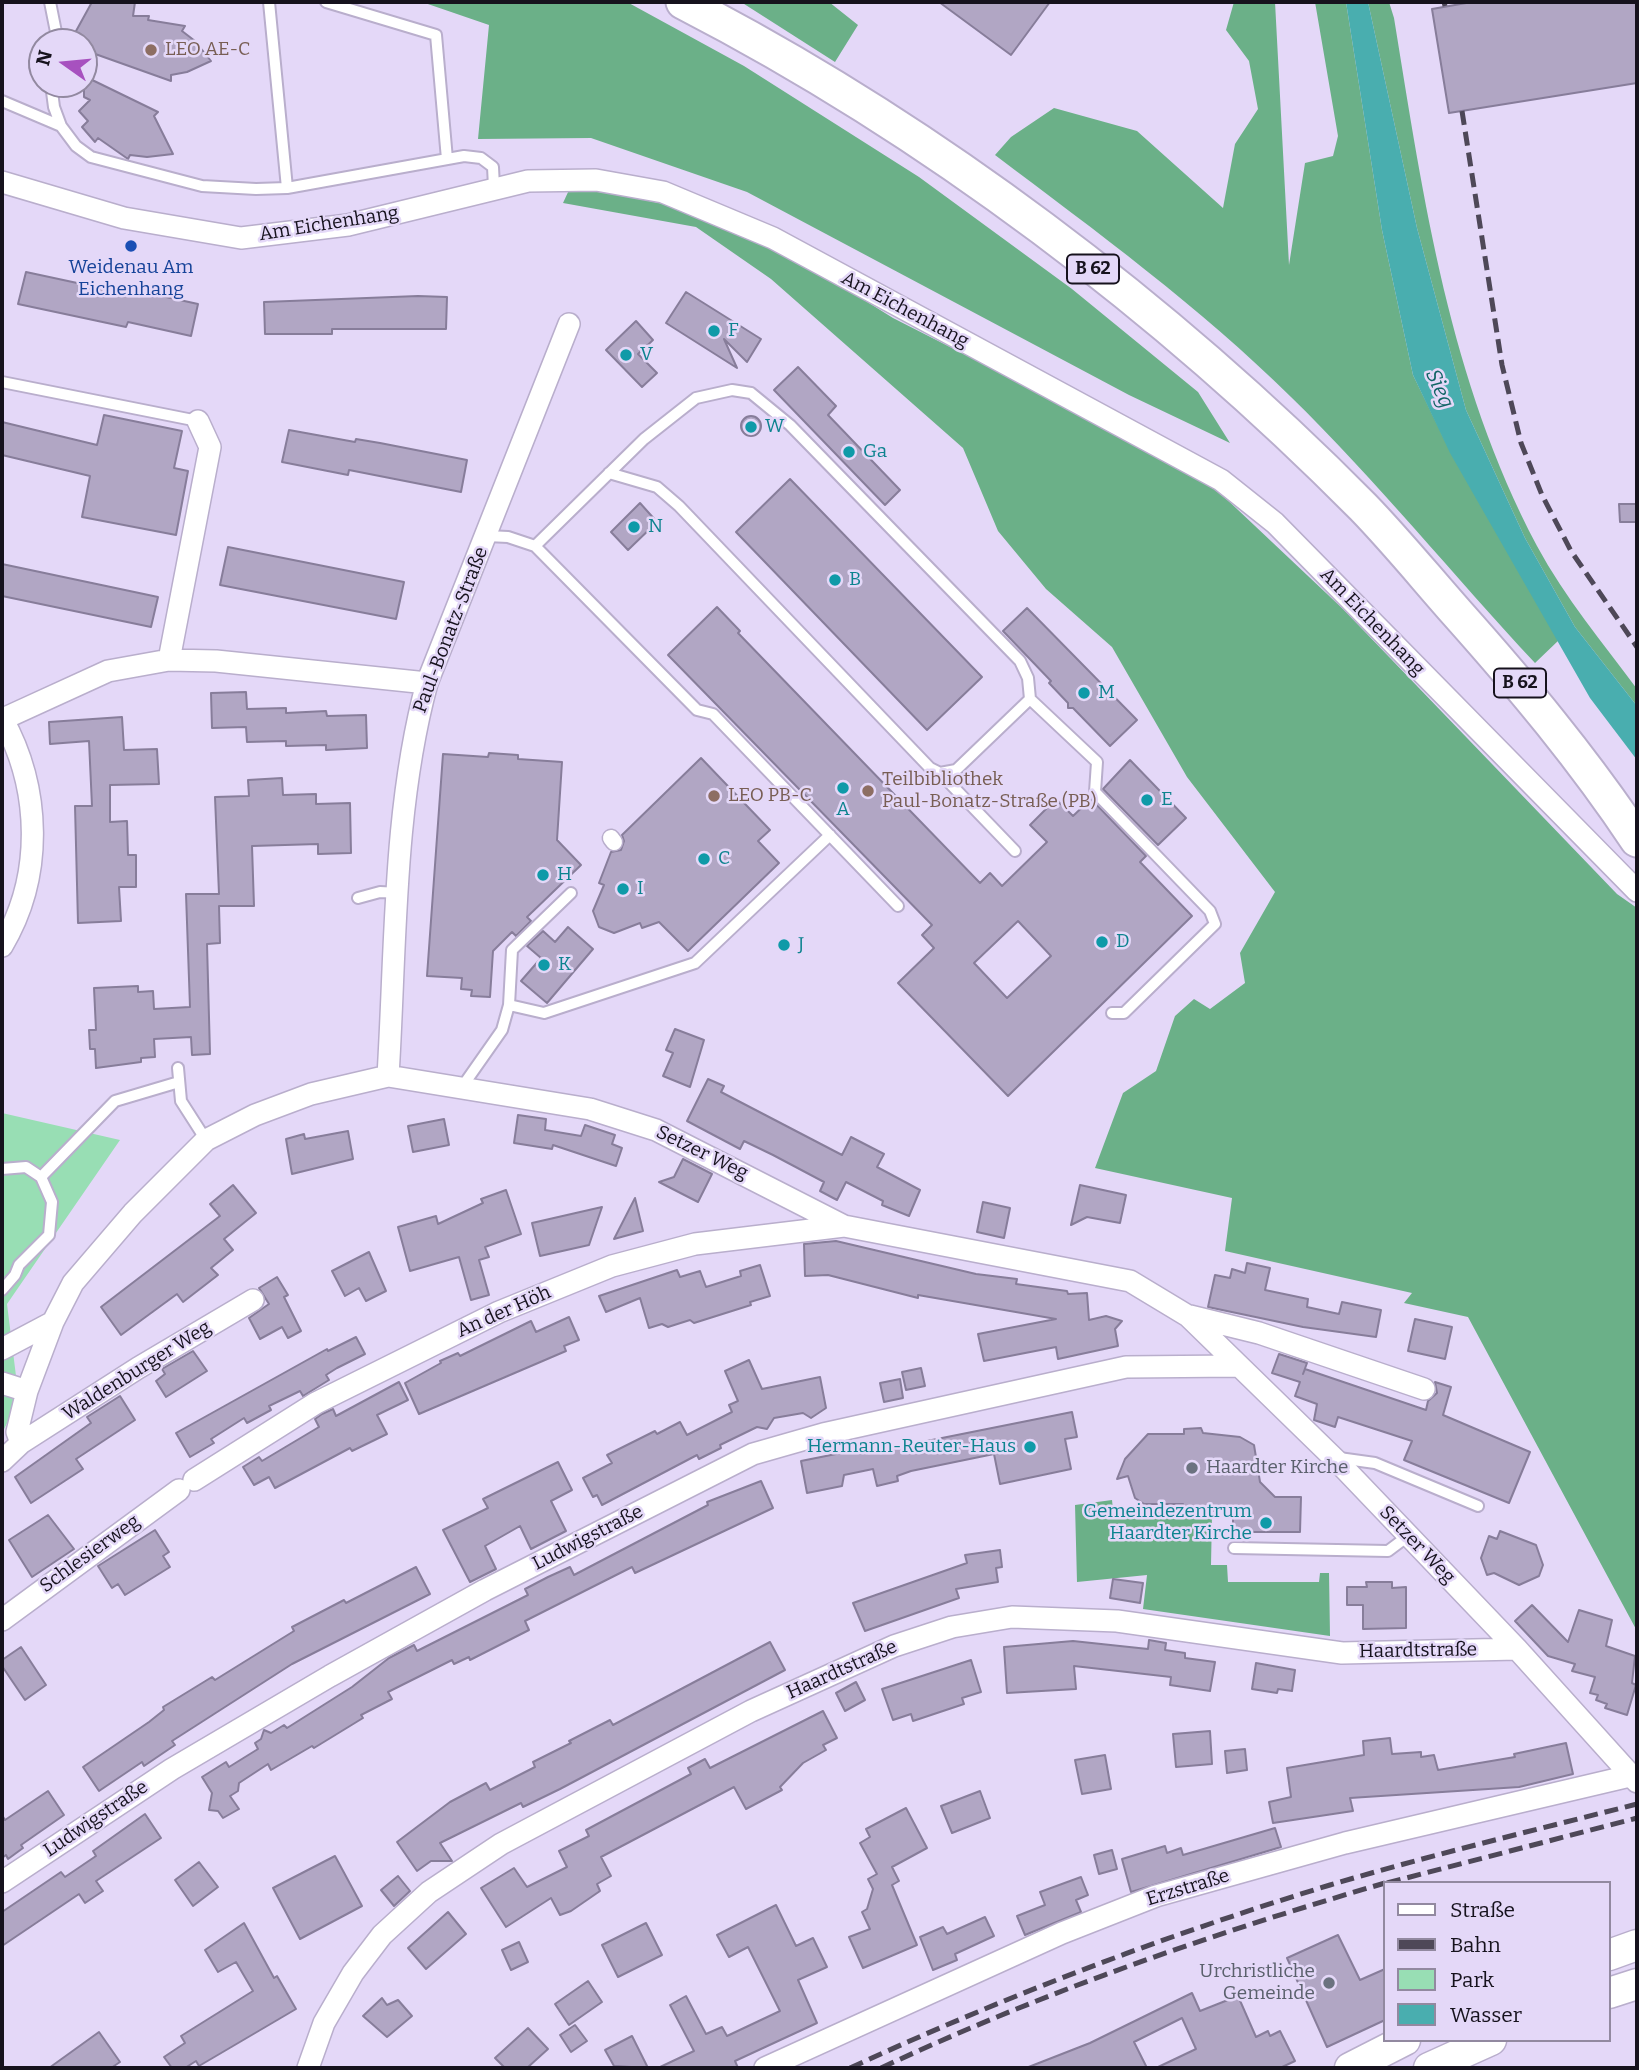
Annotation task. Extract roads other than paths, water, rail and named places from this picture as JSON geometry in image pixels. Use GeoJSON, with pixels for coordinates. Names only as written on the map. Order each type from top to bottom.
{"type":"FeatureCollection","features":[{"type":"Feature","properties":{"kind":"main road","name":"B 62"},"geometry":{"type":"LineString","coordinates":[[683,2],[732,27],[863,106],[980,184],[1063,245],[1152,316],[1291,438],[1366,510],[1547,715],[1637,840]]}},
{"type":"Feature","properties":{"kind":"main road"},"geometry":{"type":"LineString","coordinates":[[1611,1954],[1637,1945]]}},
{"type":"Feature","properties":{"kind":"main road"},"geometry":{"type":"LineString","coordinates":[[1611,1992],[1637,1984]]}},
{"type":"Feature","properties":{"kind":"main road"},"geometry":{"type":"LineString","coordinates":[[1350,2068],[1401,2042]]}},
{"type":"Feature","properties":{"kind":"main road"},"geometry":{"type":"LineString","coordinates":[[1429,2068],[1487,2042]]}},
{"type":"Feature","properties":{"kind":"street","name":"Am Eichenhang"},"geometry":{"type":"LineString","coordinates":[[2,182],[124,218],[241,238],[348,225],[494,187],[528,181],[596,180],[663,192],[773,238],[1221,480],[1275,523],[1637,891]]}},
{"type":"Feature","properties":{"kind":"street","name":"Paul-Bonatz-Straße"},"geometry":{"type":"LineString","coordinates":[[388,1076],[405,786],[414,732],[427,683],[569,324]]}},
{"type":"Feature","properties":{"kind":"street"},"geometry":{"type":"LineString","coordinates":[[169,660],[210,447],[198,421]]}},
{"type":"Feature","properties":{"kind":"street"},"geometry":{"type":"LineString","coordinates":[[2,946],[21,906],[34,846],[25,780],[17,751],[2,718],[108,671],[169,660],[216,661],[427,683]]}},
{"type":"Feature","properties":{"kind":"street","name":"Setzer Weg"},"geometry":{"type":"LineString","coordinates":[[206,1140],[255,1115],[312,1094],[388,1076],[462,1087],[590,1109],[656,1130],[844,1226],[1130,1282],[1188,1316],[1333,1457],[1636,1778]]}},
{"type":"Feature","properties":{"kind":"street"},"geometry":{"type":"LineString","coordinates":[[21,1443],[17,1432],[27,1391],[52,1322],[73,1283],[133,1213],[206,1140]]}},
{"type":"Feature","properties":{"kind":"street","name":"An der Höh"},"geometry":{"type":"LineString","coordinates":[[186,1485],[316,1403],[499,1312],[612,1266],[695,1244],[844,1226]]}},
{"type":"Feature","properties":{"kind":"street","name":"Waldenburger Weg"},"geometry":{"type":"LineString","coordinates":[[2,1461],[21,1443],[138,1368],[253,1300]]}},
{"type":"Feature","properties":{"kind":"street","name":"Setzer Weg"},"geometry":{"type":"LineString","coordinates":[[1188,1316],[1259,1333],[1424,1389]]}},
{"type":"Feature","properties":{"kind":"street"},"geometry":{"type":"LineString","coordinates":[[2,1349],[52,1322]]}},
{"type":"Feature","properties":{"kind":"street","name":"Ludwigstraße"},"geometry":{"type":"LineString","coordinates":[[2,1882],[172,1769],[330,1676],[485,1590],[753,1454],[823,1434],[1126,1367],[1238,1366]]}},
{"type":"Feature","properties":{"kind":"street"},"geometry":{"type":"LineString","coordinates":[[2,1383],[27,1391]]}},
{"type":"Feature","properties":{"kind":"street","name":"Schlesierweg"},"geometry":{"type":"LineString","coordinates":[[2,1620],[186,1485]]}},
{"type":"Feature","properties":{"kind":"street","name":"Haardtstraße"},"geometry":{"type":"LineString","coordinates":[[308,2068],[324,2023],[353,1973],[382,1935],[429,1892],[502,1844],[726,1724],[894,1646],[952,1627],[1012,1617],[1117,1621],[1342,1653],[1517,1649]]}},
{"type":"Feature","properties":{"kind":"street","name":"Erzstraße"},"geometry":{"type":"LineString","coordinates":[[765,2068],[1062,1933],[1156,1896],[1345,1843],[1636,1778]]}},
{"type":"Feature","properties":{"kind":"lane"},"geometry":{"type":"LineString","coordinates":[[50,2],[55,28]]}},
{"type":"Feature","properties":{"kind":"lane"},"geometry":{"type":"LineString","coordinates":[[269,2],[287,188]]}},
{"type":"Feature","properties":{"kind":"lane"},"geometry":{"type":"LineString","coordinates":[[326,2],[436,35],[447,159]]}},
{"type":"Feature","properties":{"kind":"lane"},"geometry":{"type":"LineString","coordinates":[[53,98],[61,126],[76,146],[91,157],[202,186],[287,188],[447,159],[481,158],[493,167],[494,187]]}},
{"type":"Feature","properties":{"kind":"lane"},"geometry":{"type":"LineString","coordinates":[[2,101],[61,126]]}},
{"type":"Feature","properties":{"kind":"lane"},"geometry":{"type":"LineString","coordinates":[[2,382],[198,421]]}},
{"type":"Feature","properties":{"kind":"lane"},"geometry":{"type":"LineString","coordinates":[[535,547],[674,413],[696,398],[732,390],[751,393],[790,425],[1020,661],[1028,678],[1030,699],[1097,762],[1096,792],[1210,911],[1214,924],[1124,1013],[1112,1013]]}},
{"type":"Feature","properties":{"kind":"lane"},"geometry":{"type":"LineString","coordinates":[[609,473],[657,487],[679,506],[868,705],[930,768],[940,773],[1015,850]]}},
{"type":"Feature","properties":{"kind":"lane"},"geometry":{"type":"LineString","coordinates":[[487,536],[508,537],[535,547],[697,710],[713,714],[898,906]]}},
{"type":"Feature","properties":{"kind":"lane"},"geometry":{"type":"LineString","coordinates":[[940,773],[956,770],[1030,699]]}},
{"type":"Feature","properties":{"kind":"lane"},"geometry":{"type":"LineString","coordinates":[[509,1005],[544,1013],[695,963],[830,835]]}},
{"type":"Feature","properties":{"kind":"lane"},"geometry":{"type":"LineString","coordinates":[[358,898],[380,892],[399,893]]}},
{"type":"Feature","properties":{"kind":"lane"},"geometry":{"type":"LineString","coordinates":[[462,1087],[502,1030],[509,1005],[512,950],[571,892]]}},
{"type":"Feature","properties":{"kind":"lane"},"geometry":{"type":"LineString","coordinates":[[178,1068],[181,1101],[206,1140]]}},
{"type":"Feature","properties":{"kind":"lane"},"geometry":{"type":"LineString","coordinates":[[41,1177],[115,1101],[179,1083]]}},
{"type":"Feature","properties":{"kind":"lane"},"geometry":{"type":"LineString","coordinates":[[2,1169],[26,1167],[41,1177],[52,1202],[49,1235],[19,1265],[15,1275],[2,1290]]}},
{"type":"Feature","properties":{"kind":"lane"},"geometry":{"type":"LineString","coordinates":[[1333,1457],[1375,1463],[1478,1506]]}},
{"type":"Feature","properties":{"kind":"lane"},"geometry":{"type":"LineString","coordinates":[[1234,1548],[1388,1551],[1408,1536]]}},
{"type":"Feature","properties":{"kind":"water","name":"Sieg"},"geometry":{"type":"Polygon","coordinates":[[[1346,2],[1368,2],[1417,228],[1466,410],[1525,538],[1575,627],[1637,706],[1637,760],[1590,698],[1450,453],[1413,375],[1382,230],[1346,2]]]}},
{"type":"Feature","properties":{"kind":"railway"},"geometry":{"type":"LineString","coordinates":[[1444,2],[1445,6]]}},
{"type":"Feature","properties":{"kind":"railway"},"geometry":{"type":"LineString","coordinates":[[1462,111],[1502,365],[1521,443],[1542,495],[1571,551],[1637,647]]}},
{"type":"Feature","properties":{"kind":"railway"},"geometry":{"type":"LineString","coordinates":[[850,2068],[1087,1968],[1269,1904],[1368,1874],[1637,1804]]}},
{"type":"Feature","properties":{"kind":"railway"},"geometry":{"type":"LineString","coordinates":[[1395,1881],[1637,1818]]}},
{"type":"Feature","properties":{"kind":"railway"},"geometry":{"type":"LineString","coordinates":[[881,2068],[1067,1989],[1193,1943],[1384,1883]]}},
{"type":"Feature","properties":{"kind":"place","name":"LEO AE-C"},"geometry":{"type":"Point","coordinates":[151,50]}},
{"type":"Feature","properties":{"kind":"place","name":"Weidenau Am Eichenhang"},"geometry":{"type":"Point","coordinates":[131,246]}},
{"type":"Feature","properties":{"kind":"place","name":"F"},"geometry":{"type":"Point","coordinates":[714,331]}},
{"type":"Feature","properties":{"kind":"place","name":"V"},"geometry":{"type":"Point","coordinates":[626,355]}},
{"type":"Feature","properties":{"kind":"place","name":"W"},"geometry":{"type":"Point","coordinates":[751,427]}},
{"type":"Feature","properties":{"kind":"place","name":"Ga"},"geometry":{"type":"Point","coordinates":[849,452]}},
{"type":"Feature","properties":{"kind":"place","name":"N"},"geometry":{"type":"Point","coordinates":[634,527]}},
{"type":"Feature","properties":{"kind":"place","name":"B"},"geometry":{"type":"Point","coordinates":[835,580]}},
{"type":"Feature","properties":{"kind":"place","name":"M"},"geometry":{"type":"Point","coordinates":[1084,693]}},
{"type":"Feature","properties":{"kind":"place","name":"A"},"geometry":{"type":"Point","coordinates":[843,788]}},
{"type":"Feature","properties":{"kind":"place","name":"Teilbibliothek Paul-Bonatz-Straße (PB)"},"geometry":{"type":"Point","coordinates":[868,791]}},
{"type":"Feature","properties":{"kind":"place","name":"LEO PB-C"},"geometry":{"type":"Point","coordinates":[714,796]}},
{"type":"Feature","properties":{"kind":"place","name":"E"},"geometry":{"type":"Point","coordinates":[1147,800]}},
{"type":"Feature","properties":{"kind":"place","name":"C"},"geometry":{"type":"Point","coordinates":[704,859]}},
{"type":"Feature","properties":{"kind":"place","name":"H"},"geometry":{"type":"Point","coordinates":[543,875]}},
{"type":"Feature","properties":{"kind":"place","name":"I"},"geometry":{"type":"Point","coordinates":[623,889]}},
{"type":"Feature","properties":{"kind":"place","name":"D"},"geometry":{"type":"Point","coordinates":[1102,942]}},
{"type":"Feature","properties":{"kind":"place","name":"J"},"geometry":{"type":"Point","coordinates":[784,945]}},
{"type":"Feature","properties":{"kind":"place","name":"K"},"geometry":{"type":"Point","coordinates":[544,965]}},
{"type":"Feature","properties":{"kind":"place","name":"Hermann-Reuter-Haus"},"geometry":{"type":"Point","coordinates":[1030,1447]}},
{"type":"Feature","properties":{"kind":"place","name":"Haardter Kirche"},"geometry":{"type":"Point","coordinates":[1192,1468]}},
{"type":"Feature","properties":{"kind":"place","name":"Gemeindezentrum Haardter Kirche"},"geometry":{"type":"Point","coordinates":[1266,1523]}},
{"type":"Feature","properties":{"kind":"place","name":"Urchristliche Gemeinde"},"geometry":{"type":"Point","coordinates":[1329,1983]}}]}
